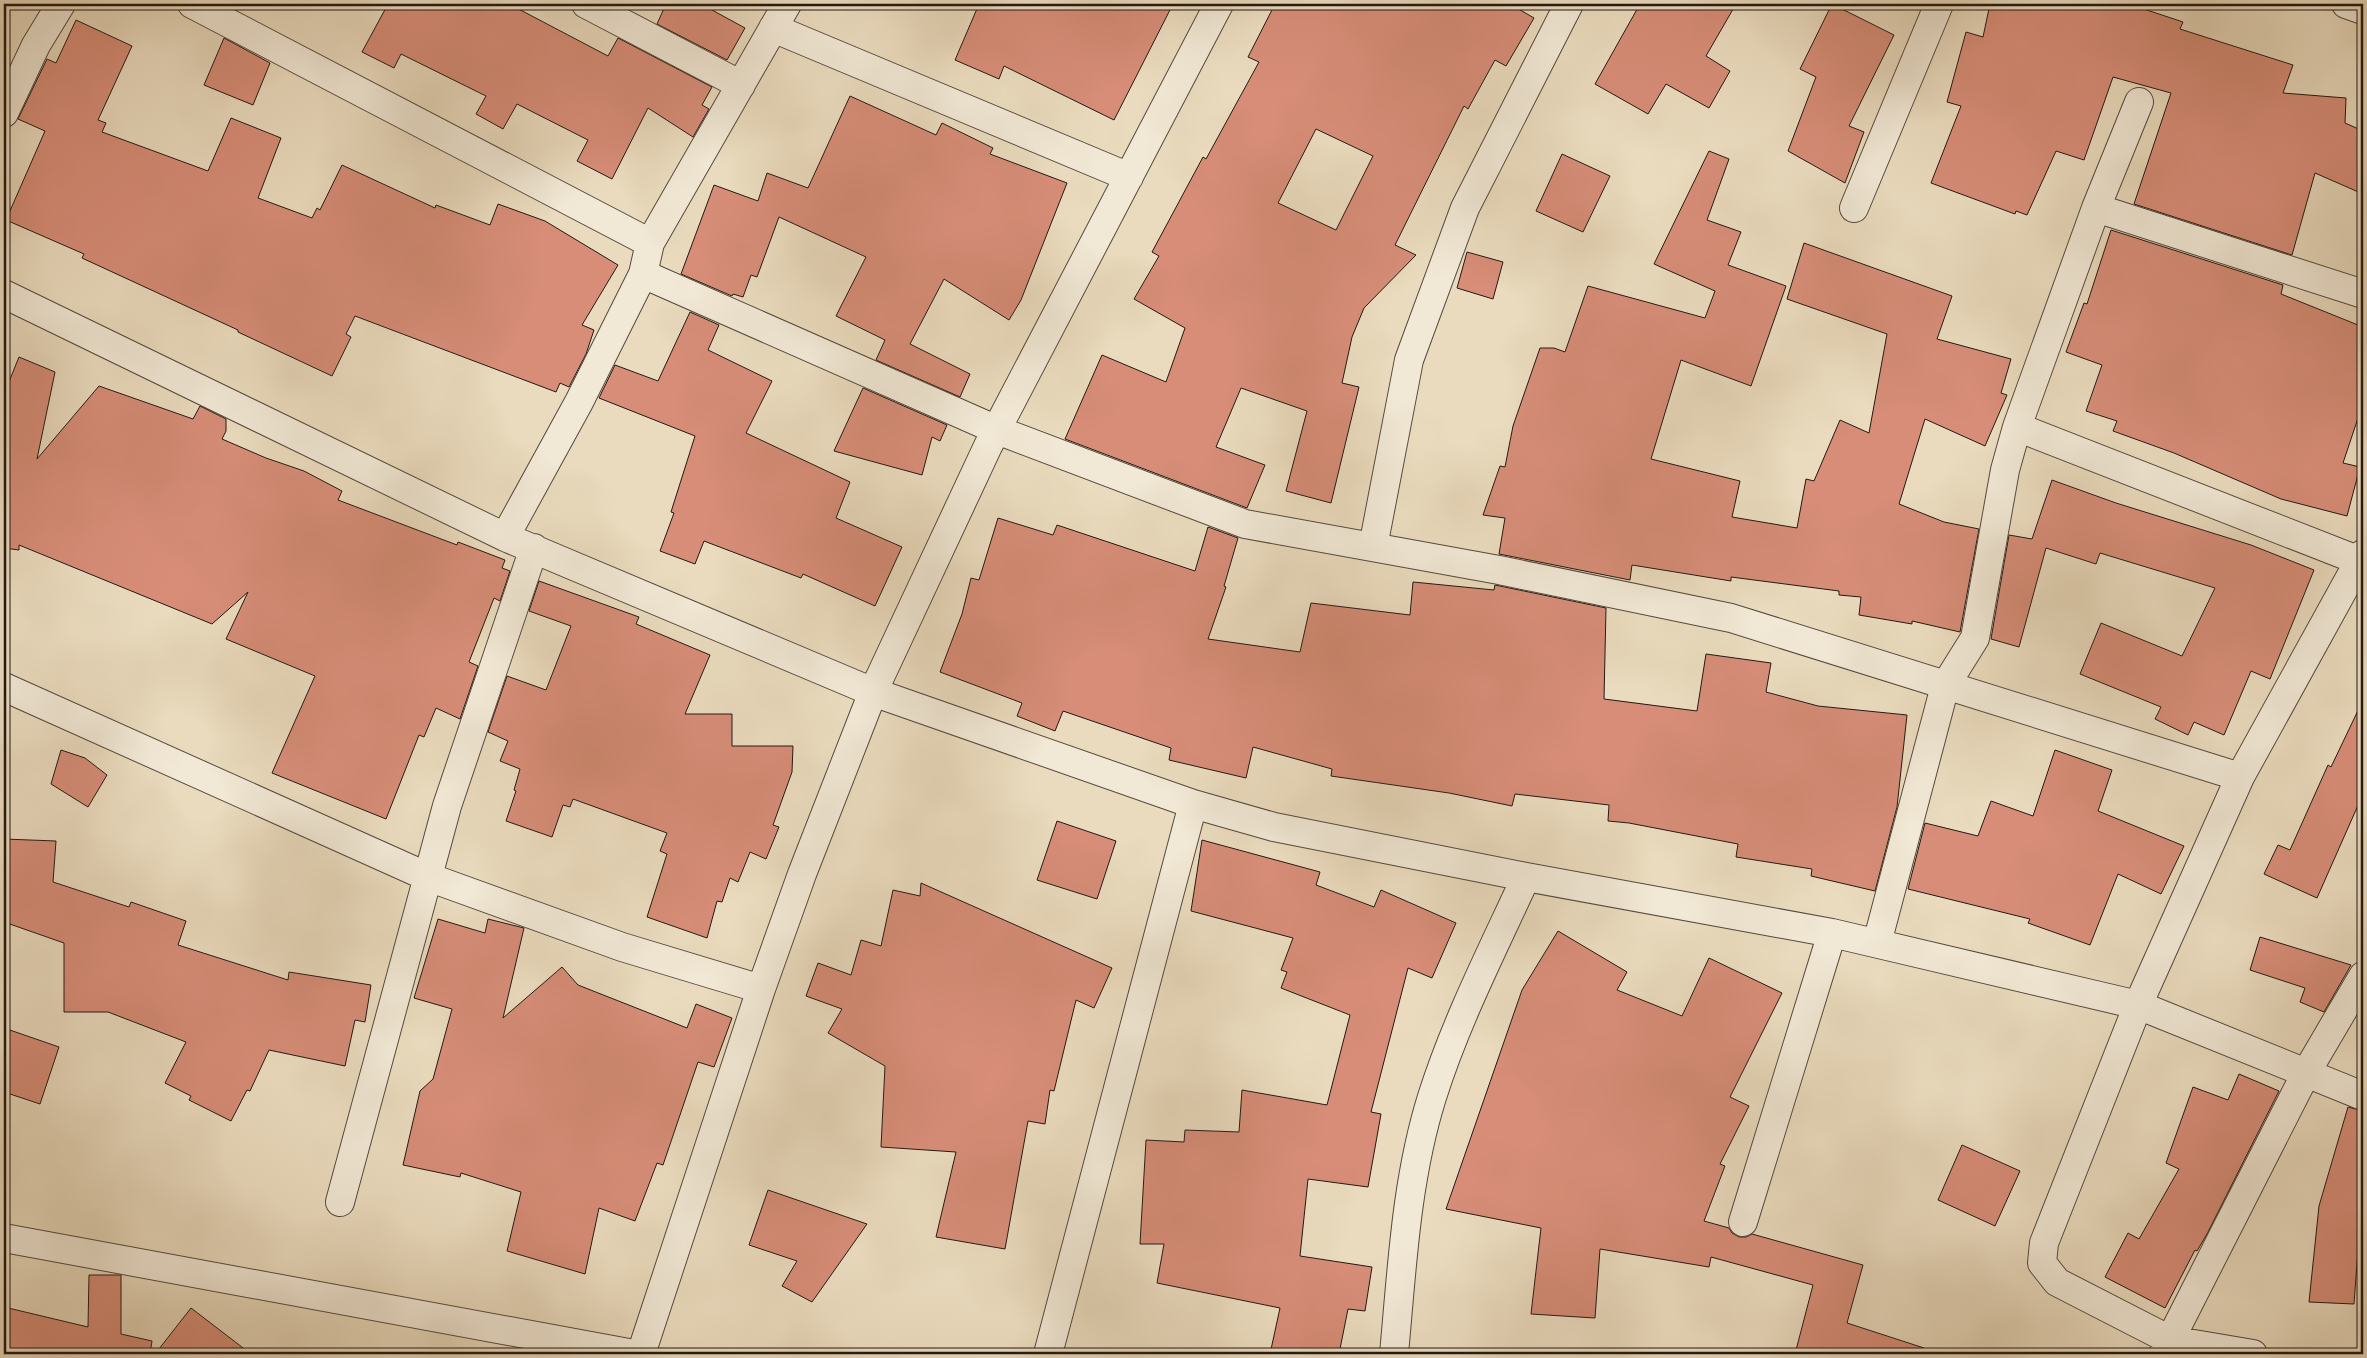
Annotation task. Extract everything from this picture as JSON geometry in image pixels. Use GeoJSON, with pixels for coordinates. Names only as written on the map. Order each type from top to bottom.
{"type":"FeatureCollection","features":[{"type":"Feature","properties":{"kind":"street"},"geometry":{"type":"LineString","coordinates":[[4,113],[36,45],[61,4]]}},
{"type":"Feature","properties":{"kind":"street"},"geometry":{"type":"LineString","coordinates":[[192,4],[650,243]]}},
{"type":"Feature","properties":{"kind":"street"},"geometry":{"type":"LineString","coordinates":[[586,4],[741,84]]}},
{"type":"Feature","properties":{"kind":"street"},"geometry":{"type":"LineString","coordinates":[[505,537],[579,402],[643,274],[650,243],[787,4]]}},
{"type":"Feature","properties":{"kind":"street"},"geometry":{"type":"LineString","coordinates":[[641,1354],[761,989],[802,874],[873,692],[997,430],[1220,4]]}},
{"type":"Feature","properties":{"kind":"street"},"geometry":{"type":"LineString","coordinates":[[1373,547],[1409,360],[1465,208],[1569,4]]}},
{"type":"Feature","properties":{"kind":"street"},"geometry":{"type":"LineString","coordinates":[[1854,208],[1939,4]]}},
{"type":"Feature","properties":{"kind":"street"},"geometry":{"type":"LineString","coordinates":[[2346,4],[2363,10]]}},
{"type":"Feature","properties":{"kind":"street"},"geometry":{"type":"LineString","coordinates":[[773,28],[1129,177]]}},
{"type":"Feature","properties":{"kind":"street"},"geometry":{"type":"LineString","coordinates":[[1877,943],[1945,686],[1975,638],[2005,470],[2017,427],[2096,208],[2140,102]]}},
{"type":"Feature","properties":{"kind":"street"},"geometry":{"type":"LineString","coordinates":[[2096,208],[2363,294]]}},
{"type":"Feature","properties":{"kind":"street"},"geometry":{"type":"LineString","coordinates":[[643,274],[997,430],[1245,524],[1499,570],[1731,618],[2240,777]]}},
{"type":"Feature","properties":{"kind":"street"},"geometry":{"type":"LineString","coordinates":[[4,294],[505,537],[873,692],[1193,804],[1274,827],[1526,877],[1832,933],[2138,1005],[2363,1096]]}},
{"type":"Feature","properties":{"kind":"street"},"geometry":{"type":"LineString","coordinates":[[2017,427],[2361,557],[2240,777],[2138,1005],[2044,1243],[2042,1263],[2057,1282],[2167,1347],[2252,1354]]}},
{"type":"Feature","properties":{"kind":"street"},"geometry":{"type":"LineString","coordinates":[[340,1202],[447,806],[534,548]]}},
{"type":"Feature","properties":{"kind":"street"},"geometry":{"type":"LineString","coordinates":[[4,687],[428,877],[622,947],[761,989]]}},
{"type":"Feature","properties":{"kind":"street"},"geometry":{"type":"LineString","coordinates":[[1048,1354],[1193,804]]}},
{"type":"Feature","properties":{"kind":"street"},"geometry":{"type":"LineString","coordinates":[[1394,1354],[1409,1193],[1432,1097],[1458,1027],[1526,877]]}},
{"type":"Feature","properties":{"kind":"street"},"geometry":{"type":"LineString","coordinates":[[1742,1222],[1832,933]]}},
{"type":"Feature","properties":{"kind":"street"},"geometry":{"type":"LineString","coordinates":[[2167,1347],[2306,1073],[2363,976]]}},
{"type":"Feature","properties":{"kind":"street"},"geometry":{"type":"LineString","coordinates":[[4,1238],[634,1354]]}},
{"type":"Feature","properties":{"kind":"building"},"geometry":{"type":"Polygon","coordinates":[[[388,4],[509,4],[608,56],[618,38],[712,87],[702,105],[709,109],[693,137],[648,108],[612,179],[577,161],[588,140],[517,104],[503,129],[476,114],[486,96],[401,54],[394,68],[362,52],[388,4]]]}},
{"type":"Feature","properties":{"kind":"building"},"geometry":{"type":"Polygon","coordinates":[[[666,4],[701,4],[745,28],[727,60],[657,24],[666,4]]]}},
{"type":"Feature","properties":{"kind":"building"},"geometry":{"type":"Polygon","coordinates":[[[979,4],[1173,4],[1114,120],[1004,66],[999,79],[955,60],[979,4]]]}},
{"type":"Feature","properties":{"kind":"building"},"geometry":{"type":"Polygon","coordinates":[[[1275,4],[1510,4],[1534,18],[1506,66],[1495,60],[1468,109],[1464,106],[1395,245],[1416,255],[1364,308],[1352,337],[1342,383],[1359,387],[1331,503],[1286,491],[1307,411],[1241,388],[1216,447],[1265,465],[1247,508],[1065,439],[1102,355],[1166,382],[1185,328],[1134,299],[1159,256],[1152,252],[1203,157],[1206,159],[1259,62],[1248,57],[1275,4]],[[1316,129],[1278,203],[1336,230],[1373,156],[1316,129]]]}},
{"type":"Feature","properties":{"kind":"building"},"geometry":{"type":"Polygon","coordinates":[[[1640,4],[1736,4],[1706,56],[1730,71],[1709,108],[1666,84],[1648,114],[1595,84],[1640,4]]]}},
{"type":"Feature","properties":{"kind":"building"},"geometry":{"type":"Polygon","coordinates":[[[1832,4],[1894,35],[1849,126],[1864,132],[1845,183],[1788,151],[1816,77],[1800,69],[1832,4]]]}},
{"type":"Feature","properties":{"kind":"building"},"geometry":{"type":"Polygon","coordinates":[[[1990,4],[2129,4],[2183,22],[2180,29],[2293,65],[2283,93],[2346,98],[2345,123],[2363,131],[2363,194],[2315,173],[2292,255],[2134,204],[2171,93],[2113,77],[2084,160],[2056,151],[2027,215],[2016,211],[2015,214],[1931,183],[1961,106],[1947,102],[1966,32],[1983,37],[1990,4]]]}},
{"type":"Feature","properties":{"kind":"building"},"geometry":{"type":"Polygon","coordinates":[[[76,20],[132,46],[98,120],[106,123],[102,132],[208,171],[231,118],[281,138],[258,198],[312,218],[317,208],[320,210],[342,165],[435,208],[436,205],[490,225],[498,204],[545,221],[618,265],[582,325],[594,330],[586,354],[569,387],[560,383],[556,392],[355,316],[346,334],[351,337],[332,376],[82,258],[84,254],[6,220],[45,131],[18,119],[47,59],[56,63],[76,20]]]}},
{"type":"Feature","properties":{"kind":"building"},"geometry":{"type":"Polygon","coordinates":[[[224,38],[270,63],[253,105],[204,85],[224,38]]]}},
{"type":"Feature","properties":{"kind":"building"},"geometry":{"type":"Polygon","coordinates":[[[850,96],[936,135],[942,123],[993,148],[990,154],[1067,183],[1021,300],[1009,320],[944,279],[910,344],[970,374],[960,397],[876,360],[885,340],[836,316],[866,257],[779,217],[757,277],[751,275],[743,297],[733,294],[732,296],[681,274],[714,185],[758,201],[767,173],[808,188],[850,96]]]}},
{"type":"Feature","properties":{"kind":"building"},"geometry":{"type":"Polygon","coordinates":[[[1709,151],[1729,159],[1707,220],[1741,232],[1728,265],[1786,286],[1751,386],[1681,360],[1651,459],[1740,481],[1732,517],[1797,528],[1806,479],[1814,481],[1840,420],[1869,433],[1887,334],[1787,299],[1804,243],[1952,296],[1937,339],[2011,359],[2001,393],[2007,395],[1985,446],[1925,419],[1899,504],[1944,522],[1979,529],[1960,632],[1912,621],[1912,624],[1859,615],[1861,597],[1839,595],[1839,591],[1731,577],[1731,581],[1632,565],[1630,580],[1499,554],[1505,518],[1483,515],[1500,466],[1505,467],[1513,426],[1540,348],[1554,348],[1565,352],[1588,286],[1705,318],[1715,291],[1654,264],[1709,151]]]}},
{"type":"Feature","properties":{"kind":"building"},"geometry":{"type":"Polygon","coordinates":[[[1562,154],[1610,176],[1583,232],[1536,211],[1562,154]]]}},
{"type":"Feature","properties":{"kind":"building"},"geometry":{"type":"Polygon","coordinates":[[[2111,230],[2283,285],[2281,294],[2363,327],[2363,403],[2343,463],[2360,467],[2347,516],[2281,499],[2174,453],[2113,431],[2117,421],[2086,411],[2102,365],[2066,352],[2084,303],[2087,304],[2111,230]]]}},
{"type":"Feature","properties":{"kind":"building"},"geometry":{"type":"Polygon","coordinates":[[[1467,252],[1503,262],[1493,299],[1457,288],[1467,252]]]}},
{"type":"Feature","properties":{"kind":"building"},"geometry":{"type":"Polygon","coordinates":[[[690,312],[719,325],[708,350],[772,381],[746,433],[850,482],[836,518],[902,547],[875,606],[803,574],[801,578],[704,541],[695,564],[660,551],[674,513],[671,512],[695,436],[599,398],[615,365],[658,381],[690,312]]]}},
{"type":"Feature","properties":{"kind":"building"},"geometry":{"type":"Polygon","coordinates":[[[19,357],[55,372],[37,459],[99,386],[193,419],[200,406],[226,419],[226,431],[222,439],[266,458],[304,471],[342,491],[338,500],[457,545],[458,542],[505,560],[502,568],[510,571],[500,601],[494,598],[469,662],[478,666],[460,719],[436,708],[424,737],[419,735],[386,819],[272,773],[315,676],[226,639],[248,592],[212,624],[19,545],[19,550],[4,548],[4,394],[19,357]]]}},
{"type":"Feature","properties":{"kind":"building"},"geometry":{"type":"Polygon","coordinates":[[[863,388],[947,425],[940,441],[932,437],[922,475],[834,451],[863,388]]]}},
{"type":"Feature","properties":{"kind":"building"},"geometry":{"type":"Polygon","coordinates":[[[2052,480],[2116,503],[2251,545],[2314,570],[2270,679],[2251,671],[2224,735],[2194,722],[2188,735],[2155,719],[2161,707],[2080,674],[2101,623],[2182,656],[2215,588],[2100,553],[2096,564],[2046,548],[2019,647],[1991,639],[2009,535],[2032,539],[2052,480]]]}},
{"type":"Feature","properties":{"kind":"building"},"geometry":{"type":"Polygon","coordinates":[[[998,518],[1053,535],[1057,525],[1195,571],[1208,527],[1238,538],[1224,586],[1226,587],[1208,639],[1300,652],[1311,603],[1410,615],[1413,582],[1494,590],[1495,585],[1606,608],[1604,699],[1697,711],[1706,654],[1771,663],[1766,692],[1818,706],[1907,715],[1897,807],[1875,891],[1811,876],[1812,869],[1736,857],[1738,844],[1629,823],[1608,821],[1609,805],[1515,794],[1512,806],[1449,793],[1331,776],[1332,769],[1253,747],[1246,778],[1169,760],[1171,748],[1063,711],[1055,731],[1017,716],[1022,703],[940,672],[962,614],[971,578],[979,580],[998,518]]]}},
{"type":"Feature","properties":{"kind":"building"},"geometry":{"type":"Polygon","coordinates":[[[539,581],[639,617],[636,624],[710,655],[685,714],[732,714],[732,746],[793,746],[792,772],[773,825],[779,827],[766,859],[750,852],[738,882],[730,878],[722,902],[717,901],[707,938],[647,917],[667,854],[660,851],[667,833],[573,799],[570,807],[563,805],[552,837],[506,821],[516,791],[514,790],[520,769],[500,761],[508,741],[488,732],[507,676],[546,690],[571,626],[529,611],[539,581]]]}},
{"type":"Feature","properties":{"kind":"building"},"geometry":{"type":"Polygon","coordinates":[[[2363,700],[2363,794],[2317,898],[2264,874],[2278,845],[2290,850],[2328,765],[2331,767],[2363,700]]]}},
{"type":"Feature","properties":{"kind":"building"},"geometry":{"type":"Polygon","coordinates":[[[61,750],[85,758],[107,775],[88,807],[51,784],[61,750]]]}},
{"type":"Feature","properties":{"kind":"building"},"geometry":{"type":"Polygon","coordinates":[[[2055,750],[2112,770],[2098,811],[2184,846],[2161,894],[2118,874],[2090,945],[2028,923],[2030,919],[1908,889],[1925,823],[1978,836],[1991,801],[2033,816],[2055,750]]]}},
{"type":"Feature","properties":{"kind":"building"},"geometry":{"type":"Polygon","coordinates":[[[1057,821],[1116,841],[1097,899],[1037,880],[1057,821]]]}},
{"type":"Feature","properties":{"kind":"building"},"geometry":{"type":"Polygon","coordinates":[[[4,839],[56,841],[53,882],[129,907],[131,902],[186,921],[178,945],[288,980],[289,972],[371,985],[365,1022],[355,1020],[345,1066],[269,1050],[250,1091],[247,1090],[231,1121],[189,1100],[191,1096],[165,1083],[186,1042],[108,1012],[64,1012],[64,943],[4,922],[4,839]]]}},
{"type":"Feature","properties":{"kind":"building"},"geometry":{"type":"Polygon","coordinates":[[[1202,840],[1320,872],[1316,885],[1374,907],[1381,890],[1456,923],[1432,978],[1408,968],[1371,1112],[1381,1114],[1368,1187],[1308,1179],[1300,1256],[1372,1267],[1365,1311],[1348,1309],[1339,1354],[1270,1354],[1280,1308],[1157,1283],[1164,1244],[1140,1244],[1146,1140],[1184,1142],[1185,1130],[1239,1132],[1242,1090],[1327,1105],[1350,1015],[1281,988],[1287,972],[1281,970],[1293,938],[1191,911],[1202,840]]]}},
{"type":"Feature","properties":{"kind":"building"},"geometry":{"type":"Polygon","coordinates":[[[921,883],[1112,968],[1094,1008],[1076,1000],[1054,1091],[1050,1090],[1045,1124],[1028,1121],[1005,1249],[936,1237],[956,1152],[881,1147],[885,1066],[828,1033],[842,1009],[806,996],[818,963],[851,975],[861,940],[881,946],[893,890],[920,896],[921,883]]]}},
{"type":"Feature","properties":{"kind":"building"},"geometry":{"type":"Polygon","coordinates":[[[438,919],[485,933],[488,919],[524,928],[503,1018],[562,967],[578,985],[687,1028],[696,1004],[732,1018],[714,1067],[698,1062],[663,1165],[657,1163],[635,1221],[599,1208],[585,1274],[507,1251],[521,1192],[461,1173],[460,1177],[403,1165],[420,1091],[433,1079],[452,1009],[414,998],[438,919]]]}},
{"type":"Feature","properties":{"kind":"building"},"geometry":{"type":"Polygon","coordinates":[[[1558,931],[1627,972],[1617,990],[1682,1016],[1709,958],[1782,993],[1730,1097],[1749,1106],[1720,1164],[1725,1166],[1704,1221],[1729,1228],[1732,1233],[1739,1237],[1746,1237],[1752,1234],[1863,1265],[1847,1323],[1924,1348],[1923,1354],[1795,1354],[1813,1285],[1711,1257],[1709,1267],[1600,1249],[1595,1318],[1531,1314],[1541,1228],[1446,1209],[1522,990],[1558,931]]]}},
{"type":"Feature","properties":{"kind":"building"},"geometry":{"type":"Polygon","coordinates":[[[2260,937],[2351,965],[2324,1012],[2300,1002],[2305,988],[2250,970],[2260,937]]]}},
{"type":"Feature","properties":{"kind":"building"},"geometry":{"type":"Polygon","coordinates":[[[4,1028],[59,1047],[40,1104],[4,1092],[4,1028]]]}},
{"type":"Feature","properties":{"kind":"building"},"geometry":{"type":"Polygon","coordinates":[[[2239,1074],[2279,1091],[2207,1234],[2197,1251],[2195,1250],[2165,1308],[2105,1277],[2128,1233],[2139,1239],[2179,1169],[2166,1163],[2193,1087],[2228,1100],[2239,1074]]]}},
{"type":"Feature","properties":{"kind":"building"},"geometry":{"type":"Polygon","coordinates":[[[2348,1107],[2363,1111],[2363,1223],[2360,1223],[2354,1304],[2309,1302],[2319,1206],[2348,1107]]]}},
{"type":"Feature","properties":{"kind":"building"},"geometry":{"type":"Polygon","coordinates":[[[1962,1145],[2020,1171],[1995,1226],[1938,1200],[1962,1145]]]}},
{"type":"Feature","properties":{"kind":"building"},"geometry":{"type":"Polygon","coordinates":[[[768,1190],[867,1224],[812,1302],[782,1286],[797,1261],[749,1245],[768,1190]]]}},
{"type":"Feature","properties":{"kind":"building"},"geometry":{"type":"Polygon","coordinates":[[[89,1275],[121,1275],[121,1334],[152,1341],[150,1354],[4,1354],[4,1307],[88,1327],[89,1275]]]}},
{"type":"Feature","properties":{"kind":"building"},"geometry":{"type":"Polygon","coordinates":[[[191,1308],[251,1354],[155,1354],[191,1308]]]}}]}
